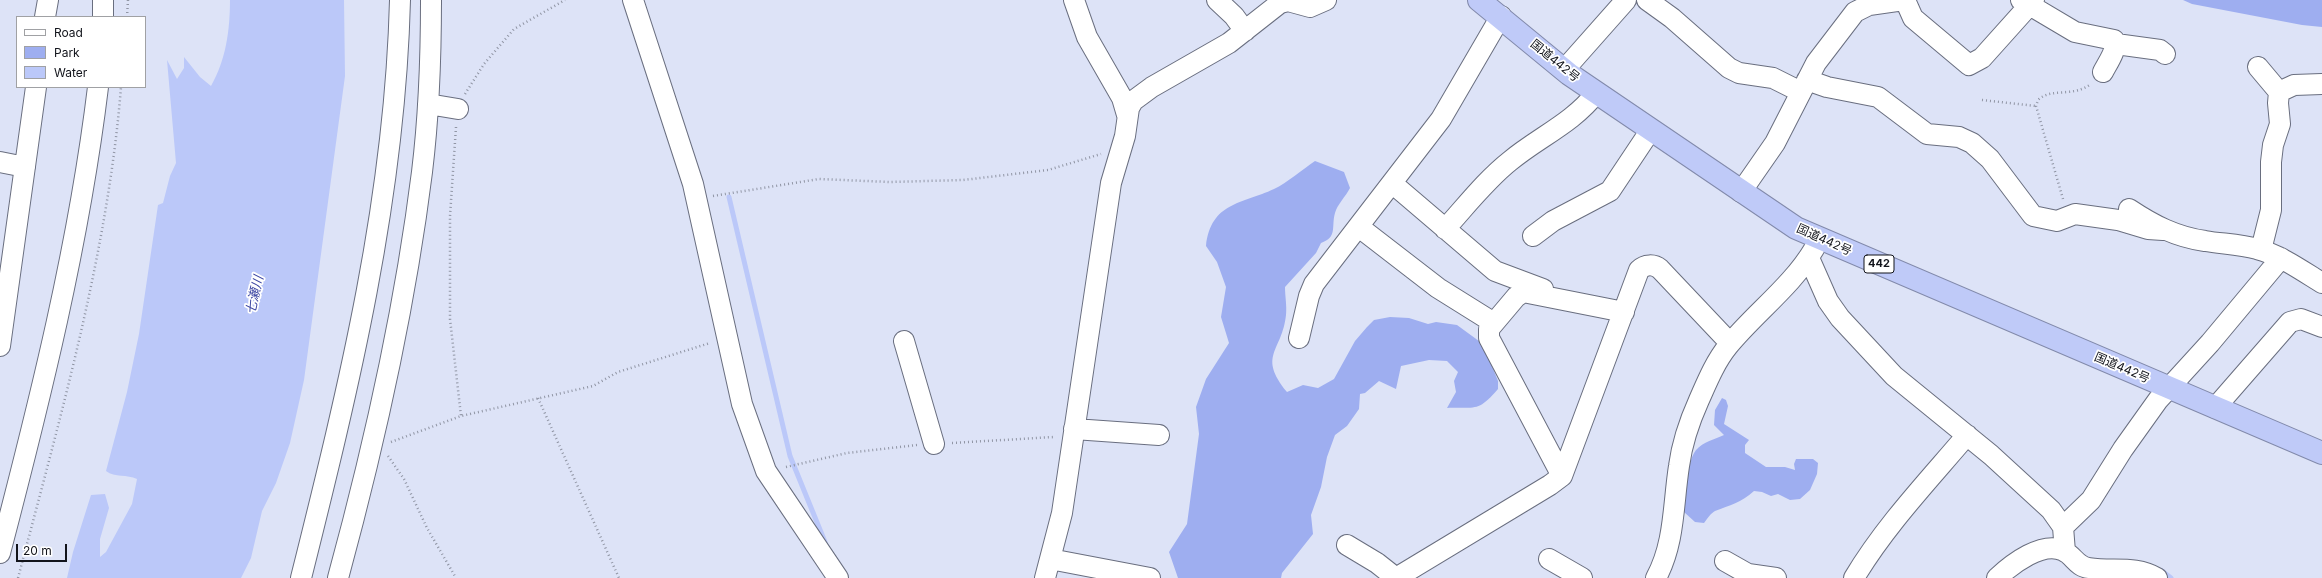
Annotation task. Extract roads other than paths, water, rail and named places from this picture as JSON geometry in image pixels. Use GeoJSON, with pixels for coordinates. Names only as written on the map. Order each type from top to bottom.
{"type":"FeatureCollection","features":[{"type":"Feature","properties":{"kind":"highway","name":"国道442号"},"geometry":{"type":"LineString","coordinates":[[1492,6],[1564,70],[1741,192],[1796,228],[2322,453]]}},
{"type":"Feature","properties":{"kind":"street"},"geometry":{"type":"LineString","coordinates":[[45,16],[48,0]]}},
{"type":"Feature","properties":{"kind":"street"},"geometry":{"type":"LineString","coordinates":[[103,0],[103,16]]}},
{"type":"Feature","properties":{"kind":"street"},"geometry":{"type":"LineString","coordinates":[[302,578],[358,340],[375,254],[395,111],[400,0]]}},
{"type":"Feature","properties":{"kind":"street"},"geometry":{"type":"LineString","coordinates":[[338,578],[376,446],[411,249],[422,171],[428,104],[431,0]]}},
{"type":"Feature","properties":{"kind":"street"},"geometry":{"type":"LineString","coordinates":[[633,0],[696,198],[742,404],[766,471],[838,578]]}},
{"type":"Feature","properties":{"kind":"street"},"geometry":{"type":"LineString","coordinates":[[1074,0],[1087,37],[1109,78],[1122,98],[1127,115]]}},
{"type":"Feature","properties":{"kind":"street"},"geometry":{"type":"LineString","coordinates":[[1217,0],[1234,16],[1245,31]]}},
{"type":"Feature","properties":{"kind":"street"},"geometry":{"type":"LineString","coordinates":[[1044,578],[1058,530],[1112,183],[1118,155],[1125,136],[1127,115],[1133,101],[1152,87],[1212,54],[1284,1],[1292,1],[1310,7],[1326,0]]}},
{"type":"Feature","properties":{"kind":"street"},"geometry":{"type":"LineString","coordinates":[[1564,70],[1626,0]]}},
{"type":"Feature","properties":{"kind":"street"},"geometry":{"type":"LineString","coordinates":[[1647,0],[1672,18],[1729,68],[1740,73],[1773,78],[1804,86],[1826,88],[1878,97],[1927,134],[1959,137],[1972,143],[1990,159],[2031,215],[2056,221],[2075,214],[2110,219],[2148,229],[2163,230]]}},
{"type":"Feature","properties":{"kind":"street"},"geometry":{"type":"LineString","coordinates":[[1741,192],[1775,143],[1816,63],[1838,38],[1851,8],[1860,9],[1869,5],[1904,0],[1912,18],[1969,65],[1982,58],[2028,2],[2075,32],[2112,38],[2116,44],[2160,50],[2165,54]]}},
{"type":"Feature","properties":{"kind":"street"},"geometry":{"type":"LineString","coordinates":[[1299,338],[1309,296],[1314,284],[1393,184],[1441,119],[1492,6]]}},
{"type":"Feature","properties":{"kind":"street"},"geometry":{"type":"LineString","coordinates":[[2103,72],[2116,44]]}},
{"type":"Feature","properties":{"kind":"street"},"geometry":{"type":"LineString","coordinates":[[2258,67],[2279,92],[2278,104],[2280,124],[2273,144],[2270,210],[2262,250]]}},
{"type":"Feature","properties":{"kind":"street"},"geometry":{"type":"LineString","coordinates":[[2279,92],[2294,86],[2322,84]]}},
{"type":"Feature","properties":{"kind":"street"},"geometry":{"type":"LineString","coordinates":[[0,346],[36,88]]}},
{"type":"Feature","properties":{"kind":"street"},"geometry":{"type":"LineString","coordinates":[[0,553],[42,385],[67,272],[85,180],[98,88]]}},
{"type":"Feature","properties":{"kind":"street"},"geometry":{"type":"LineString","coordinates":[[1445,229],[1502,168],[1519,154],[1580,113],[1596,93]]}},
{"type":"Feature","properties":{"kind":"street"},"geometry":{"type":"LineString","coordinates":[[428,104],[458,109]]}},
{"type":"Feature","properties":{"kind":"street"},"geometry":{"type":"LineString","coordinates":[[1533,236],[1553,221],[1610,190],[1650,130]]}},
{"type":"Feature","properties":{"kind":"street"},"geometry":{"type":"LineString","coordinates":[[0,162],[25,167]]}},
{"type":"Feature","properties":{"kind":"street"},"geometry":{"type":"LineString","coordinates":[[1393,184],[1495,271],[1546,290],[1550,296]]}},
{"type":"Feature","properties":{"kind":"street"},"geometry":{"type":"LineString","coordinates":[[2129,209],[2163,230],[2194,240],[2262,250],[2281,258],[2322,283]]}},
{"type":"Feature","properties":{"kind":"street"},"geometry":{"type":"LineString","coordinates":[[1359,227],[1438,288],[1494,323]]}},
{"type":"Feature","properties":{"kind":"street"},"geometry":{"type":"LineString","coordinates":[[1656,578],[1663,563],[1671,536],[1679,466],[1684,442],[1699,400],[1715,367],[1730,343],[1809,258],[1820,239]]}},
{"type":"Feature","properties":{"kind":"street"},"geometry":{"type":"LineString","coordinates":[[1809,258],[1828,302],[1840,318],[1894,376],[1967,435],[2038,496],[2063,527],[2065,552]]}},
{"type":"Feature","properties":{"kind":"street"},"geometry":{"type":"LineString","coordinates":[[2063,527],[2091,500],[2139,426],[2169,388],[2281,258]]}},
{"type":"Feature","properties":{"kind":"street"},"geometry":{"type":"LineString","coordinates":[[1346,545],[1377,563],[1396,578],[1550,485],[1562,476],[1639,270],[1643,267],[1656,266],[1730,343]]}},
{"type":"Feature","properties":{"kind":"street"},"geometry":{"type":"LineString","coordinates":[[1562,476],[1489,338],[1489,329],[1519,294],[1529,292],[1624,312]]}},
{"type":"Feature","properties":{"kind":"street"},"geometry":{"type":"LineString","coordinates":[[2215,408],[2290,322],[2301,320],[2322,327]]}},
{"type":"Feature","properties":{"kind":"street"},"geometry":{"type":"LineString","coordinates":[[904,341],[934,444]]}},
{"type":"Feature","properties":{"kind":"street"},"geometry":{"type":"LineString","coordinates":[[1074,429],[1159,435]]}},
{"type":"Feature","properties":{"kind":"street"},"geometry":{"type":"LineString","coordinates":[[1854,578],[1867,556],[1892,523],[1967,435]]}},
{"type":"Feature","properties":{"kind":"street"},"geometry":{"type":"LineString","coordinates":[[1997,578],[2023,557],[2049,549],[2065,552],[2077,563],[2087,568],[2137,570],[2157,578]]}},
{"type":"Feature","properties":{"kind":"street"},"geometry":{"type":"LineString","coordinates":[[1050,559],[1150,578]]}},
{"type":"Feature","properties":{"kind":"street"},"geometry":{"type":"LineString","coordinates":[[1549,559],[1582,578]]}},
{"type":"Feature","properties":{"kind":"street"},"geometry":{"type":"LineString","coordinates":[[1725,561],[1748,574],[1776,578]]}},
{"type":"Feature","properties":{"kind":"water","name":"七瀬川"},"geometry":{"type":"Polygon","coordinates":[[[230,0],[344,0],[345,76],[304,380],[290,443],[276,483],[262,511],[251,558],[241,578],[67,578],[73,552],[91,495],[105,494],[109,508],[100,539],[100,557],[106,552],[132,504],[137,479],[106,471],[127,392],[139,334],[158,205],[163,203],[170,176],[176,163],[167,60],[177,79],[184,68],[184,57],[200,77],[211,86],[224,55],[228,34],[230,0]]]}},
{"type":"Feature","properties":{"kind":"waterway"},"geometry":{"type":"LineString","coordinates":[[729,197],[790,456],[825,542]]}},
{"type":"Feature","properties":{"kind":"waterway"},"geometry":{"type":"LineString","coordinates":[[2162,571],[2171,578]]}}]}
